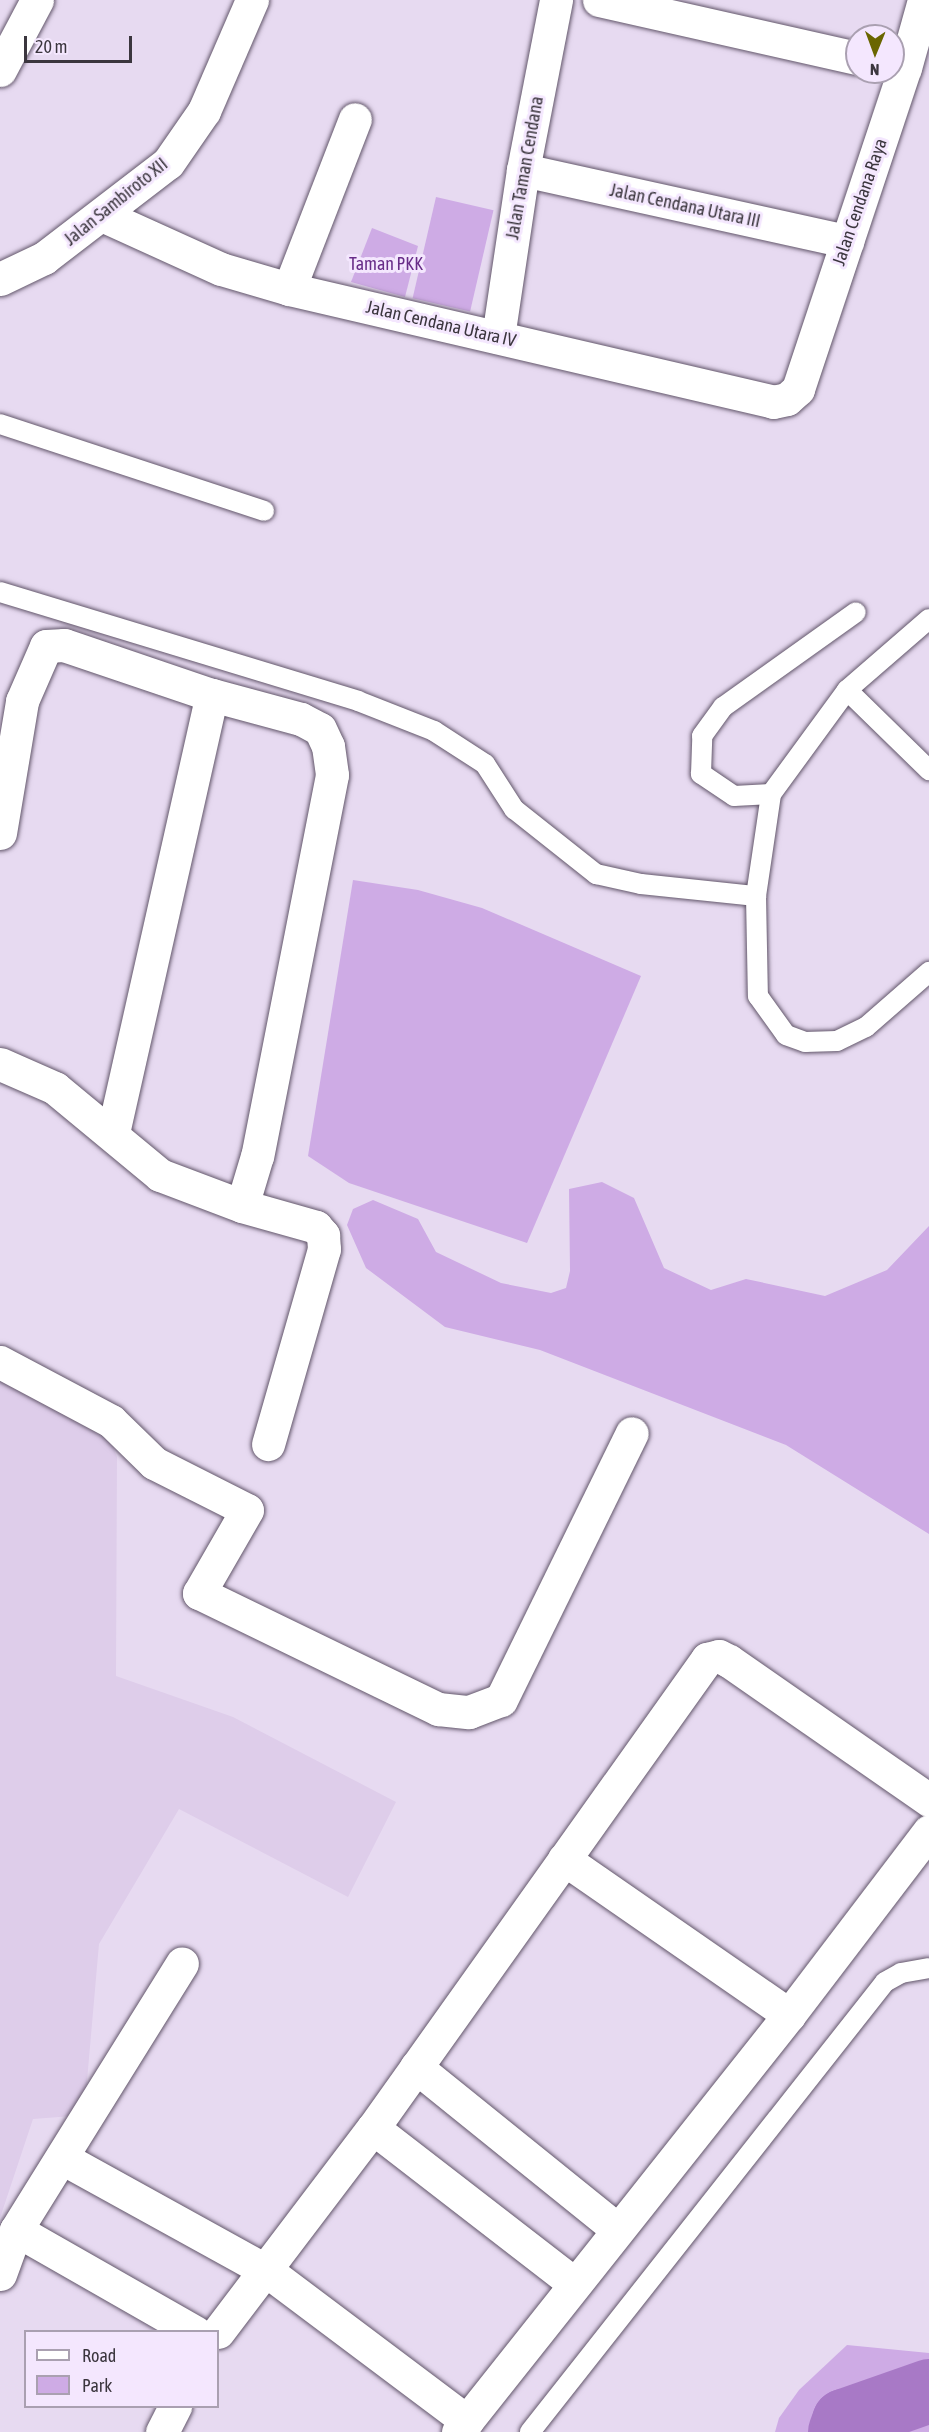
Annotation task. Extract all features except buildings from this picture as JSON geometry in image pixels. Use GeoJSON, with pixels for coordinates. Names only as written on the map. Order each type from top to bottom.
{"type":"FeatureCollection","features":[{"type":"Feature","properties":{"kind":"street"},"geometry":{"type":"LineString","coordinates":[[0,70],[37,0]]}},
{"type":"Feature","properties":{"kind":"street","name":"Jalan Sambiroto XII"},"geometry":{"type":"LineString","coordinates":[[0,279],[44,258],[104,216],[168,163],[204,111],[252,0]]}},
{"type":"Feature","properties":{"kind":"street","name":"Jalan Taman Cendana"},"geometry":{"type":"LineString","coordinates":[[498,337],[523,170],[556,0]]}},
{"type":"Feature","properties":{"kind":"street"},"geometry":{"type":"LineString","coordinates":[[599,0],[845,55]]}},
{"type":"Feature","properties":{"kind":"street","name":"Jalan Cendana Raya"},"geometry":{"type":"LineString","coordinates":[[905,51],[924,0]]}},
{"type":"Feature","properties":{"kind":"street","name":"Jalan Cendana Raya"},"geometry":{"type":"LineString","coordinates":[[787,399],[798,388],[847,241],[894,84]]}},
{"type":"Feature","properties":{"kind":"street"},"geometry":{"type":"LineString","coordinates":[[289,289],[355,119]]}},
{"type":"Feature","properties":{"kind":"street","name":"Jalan Cendana Utara III"},"geometry":{"type":"LineString","coordinates":[[523,170],[847,241]]}},
{"type":"Feature","properties":{"kind":"street","name":"Jalan Cendana Utara IV"},"geometry":{"type":"LineString","coordinates":[[104,216],[221,269],[289,289],[773,402],[787,399]]}},
{"type":"Feature","properties":{"kind":"street"},"geometry":{"type":"LineString","coordinates":[[0,833],[22,701],[46,646],[64,645],[212,695],[301,719],[320,729],[328,746],[332,775],[257,1156],[242,1206]]}},
{"type":"Feature","properties":{"kind":"street"},"geometry":{"type":"LineString","coordinates":[[113,1133],[212,695]]}},
{"type":"Feature","properties":{"kind":"street"},"geometry":{"type":"LineString","coordinates":[[0,1064],[55,1088],[113,1133],[160,1175],[242,1206],[316,1227],[323,1235],[324,1249],[268,1444]]}},
{"type":"Feature","properties":{"kind":"street"},"geometry":{"type":"LineString","coordinates":[[0,1362],[111,1421],[154,1463],[247,1510],[199,1593],[438,1709],[469,1712],[501,1700],[633,1433]]}},
{"type":"Feature","properties":{"kind":"street"},"geometry":{"type":"LineString","coordinates":[[219,2331],[267,2271],[373,2128],[701,1664],[712,1656],[729,1661],[929,1800]]}},
{"type":"Feature","properties":{"kind":"street"},"geometry":{"type":"LineString","coordinates":[[64,2159],[267,2271],[462,2427],[789,2015],[929,1831]]}},
{"type":"Feature","properties":{"kind":"street"},"geometry":{"type":"LineString","coordinates":[[564,1859],[789,2015]]}},
{"type":"Feature","properties":{"kind":"street"},"geometry":{"type":"LineString","coordinates":[[0,2274],[16,2230],[64,2159],[182,1963]]}},
{"type":"Feature","properties":{"kind":"street"},"geometry":{"type":"LineString","coordinates":[[416,2067],[617,2229]]}},
{"type":"Feature","properties":{"kind":"street"},"geometry":{"type":"LineString","coordinates":[[373,2128],[575,2284]]}},
{"type":"Feature","properties":{"kind":"street"},"geometry":{"type":"LineString","coordinates":[[16,2230],[193,2330]]}},
{"type":"Feature","properties":{"kind":"lane"},"geometry":{"type":"LineString","coordinates":[[0,424],[264,511]]}},
{"type":"Feature","properties":{"kind":"lane"},"geometry":{"type":"LineString","coordinates":[[0,592],[358,701],[434,731],[485,764],[514,809],[596,874],[641,884],[756,896]]}},
{"type":"Feature","properties":{"kind":"lane"},"geometry":{"type":"LineString","coordinates":[[771,794],[734,796],[701,774],[702,736],[723,707],[856,612]]}},
{"type":"Feature","properties":{"kind":"lane"},"geometry":{"type":"LineString","coordinates":[[929,619],[847,690],[771,794],[756,896],[758,996],[786,1035],[805,1041],[837,1041],[866,1027],[929,972]]}},
{"type":"Feature","properties":{"kind":"lane"},"geometry":{"type":"LineString","coordinates":[[847,690],[929,770]]}},
{"type":"Feature","properties":{"kind":"lane"},"geometry":{"type":"LineString","coordinates":[[530,2432],[885,1982],[901,1973],[929,1968]]}},
{"type":"Feature","properties":{"kind":"shaded area"},"geometry":{"type":"Polygon","coordinates":[[[0,1376],[111,1442],[117,1457],[116,1676],[233,1717],[396,1802],[348,1897],[179,1809],[99,1944],[84,2115],[33,2119],[0,2218],[0,1376]]]}},
{"type":"Feature","properties":{"kind":"green space"},"geometry":{"type":"Polygon","coordinates":[[[436,197],[493,210],[470,312],[413,298],[436,197]]]}},
{"type":"Feature","properties":{"kind":"green space","name":"Taman PKK"},"geometry":{"type":"Polygon","coordinates":[[[372,228],[418,246],[405,297],[351,282],[372,228]]]}},
{"type":"Feature","properties":{"kind":"green space"},"geometry":{"type":"Polygon","coordinates":[[[353,880],[418,890],[482,908],[641,976],[527,1243],[349,1183],[308,1156],[353,880]]]}},
{"type":"Feature","properties":{"kind":"green space"},"geometry":{"type":"Polygon","coordinates":[[[602,1182],[634,1198],[664,1268],[711,1290],[746,1279],[825,1296],[887,1270],[929,1226],[929,1534],[786,1445],[540,1350],[445,1327],[366,1268],[347,1225],[353,1209],[373,1200],[418,1219],[436,1252],[501,1283],[551,1293],[566,1288],[570,1271],[569,1189],[602,1182]]]}},
{"type":"Feature","properties":{"kind":"green space"},"geometry":{"type":"Polygon","coordinates":[[[847,2345],[929,2353],[929,2432],[775,2432],[779,2418],[799,2390],[847,2345]]]}},
{"type":"Feature","properties":{"kind":"waterway"},"geometry":{"type":"LineString","coordinates":[[840,2432],[844,2421],[929,2391]]}}]}
